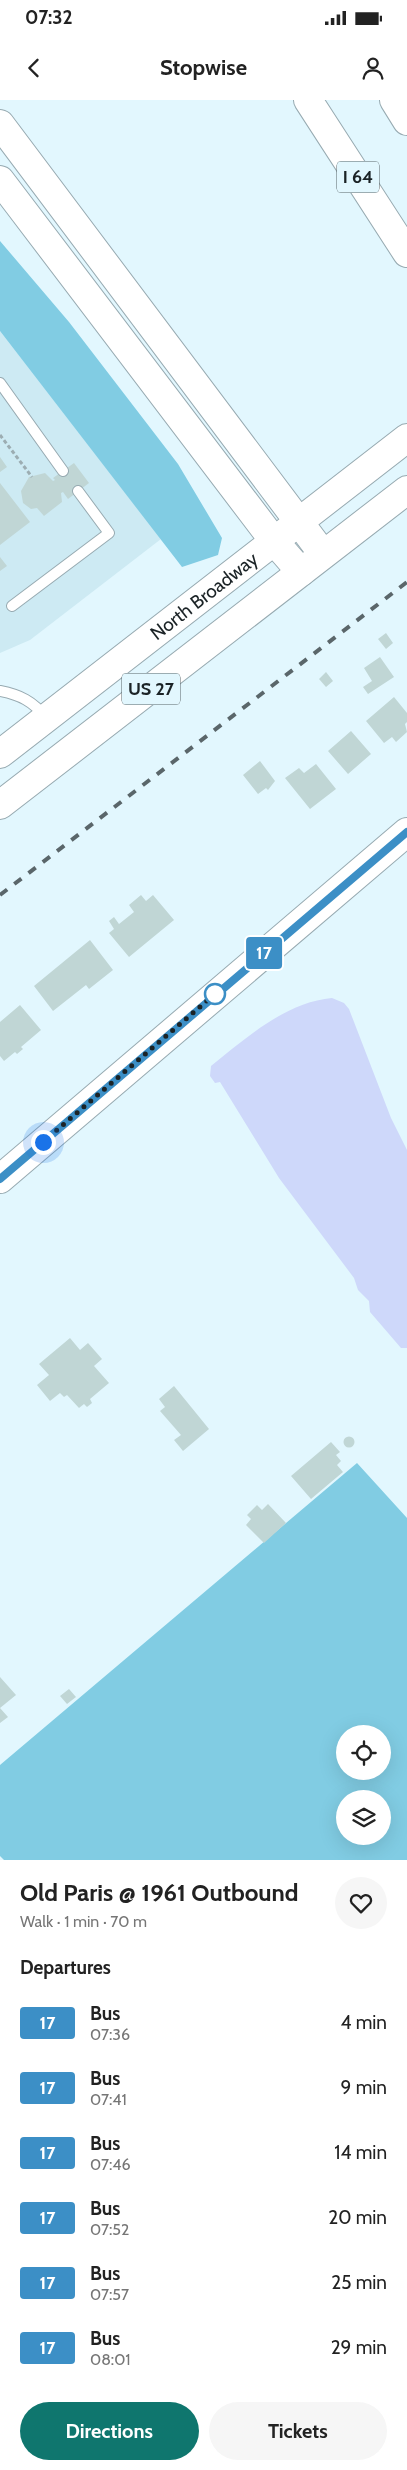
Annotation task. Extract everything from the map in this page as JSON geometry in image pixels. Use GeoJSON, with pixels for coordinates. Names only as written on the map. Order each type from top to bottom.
{"type":"FeatureCollection","features":[{"type":"Feature","properties":{"kind":"main road","name":"I 64"},"geometry":{"type":"LineString","coordinates":[[308,100],[407,253]]}},
{"type":"Feature","properties":{"kind":"main road"},"geometry":{"type":"LineString","coordinates":[[394,100],[407,121]]}},
{"type":"Feature","properties":{"kind":"main road"},"geometry":{"type":"LineString","coordinates":[[0,124],[323,554]]}},
{"type":"Feature","properties":{"kind":"main road"},"geometry":{"type":"LineString","coordinates":[[0,180],[274,541],[300,572]]}},
{"type":"Feature","properties":{"kind":"main road","name":"North Broadway"},"geometry":{"type":"LineString","coordinates":[[0,754],[407,438]]}},
{"type":"Feature","properties":{"kind":"main road","name":"US 27"},"geometry":{"type":"LineString","coordinates":[[0,805],[407,490]]}},
{"type":"Feature","properties":{"kind":"main road"},"geometry":{"type":"LineString","coordinates":[[0,1179],[407,832]]}},
{"type":"Feature","properties":{"kind":"lane"},"geometry":{"type":"LineString","coordinates":[[0,383],[63,470]]}},
{"type":"Feature","properties":{"kind":"lane"},"geometry":{"type":"LineString","coordinates":[[12,606],[109,533],[78,491]]}},
{"type":"Feature","properties":{"kind":"lane"},"geometry":{"type":"LineString","coordinates":[[0,691],[16,694],[27,699],[47,719]]}},
{"type":"Feature","properties":{"kind":"path"},"geometry":{"type":"LineString","coordinates":[[0,435],[32,477]]}},
{"type":"Feature","properties":{"kind":"shaded area"},"geometry":{"type":"Polygon","coordinates":[[[0,241],[69,322],[178,464],[222,538],[218,555],[182,567],[0,331],[0,241]]]}},
{"type":"Feature","properties":{"kind":"shaded area"},"geometry":{"type":"Polygon","coordinates":[[[0,331],[161,539],[30,640],[0,653],[0,331]]]}},
{"type":"Feature","properties":{"kind":"shaded area"},"geometry":{"type":"Polygon","coordinates":[[[332,998],[344,1003],[349,1009],[391,1118],[407,1150],[407,1348],[401,1348],[370,1312],[369,1301],[358,1290],[354,1278],[279,1178],[220,1082],[215,1083],[210,1076],[211,1066],[267,1023],[299,1006],[332,998]]]}},
{"type":"Feature","properties":{"kind":"shaded area"},"geometry":{"type":"Polygon","coordinates":[[[357,1463],[407,1518],[407,1860],[4,1860],[0,1856],[0,1765],[357,1463]]]}},
{"type":"Feature","properties":{"kind":"building"},"geometry":{"type":"Polygon","coordinates":[[[0,457],[7,467],[0,472],[0,457]]]}},
{"type":"Feature","properties":{"kind":"building"},"geometry":{"type":"Polygon","coordinates":[[[74,463],[89,483],[68,499],[63,492],[61,493],[62,502],[44,516],[37,508],[31,509],[23,503],[21,491],[29,477],[45,473],[53,481],[55,480],[53,478],[74,463]]]}},
{"type":"Feature","properties":{"kind":"building"},"geometry":{"type":"Polygon","coordinates":[[[0,483],[30,522],[0,545],[0,483]]]}},
{"type":"Feature","properties":{"kind":"building"},"geometry":{"type":"Polygon","coordinates":[[[0,557],[7,566],[0,571],[0,557]]]}},
{"type":"Feature","properties":{"kind":"building"},"geometry":{"type":"Polygon","coordinates":[[[386,633],[393,643],[386,649],[378,639],[386,633]]]}},
{"type":"Feature","properties":{"kind":"building"},"geometry":{"type":"Polygon","coordinates":[[[380,657],[394,677],[368,694],[363,687],[372,681],[364,668],[380,657]]]}},
{"type":"Feature","properties":{"kind":"building"},"geometry":{"type":"Polygon","coordinates":[[[326,672],[333,681],[326,687],[319,679],[326,672]]]}},
{"type":"Feature","properties":{"kind":"building"},"geometry":{"type":"Polygon","coordinates":[[[394,697],[407,713],[407,722],[405,724],[407,732],[396,742],[392,737],[384,743],[366,721],[394,697]]]}},
{"type":"Feature","properties":{"kind":"building"},"geometry":{"type":"Polygon","coordinates":[[[351,731],[371,754],[348,774],[328,751],[351,731]]]}},
{"type":"Feature","properties":{"kind":"building"},"geometry":{"type":"Polygon","coordinates":[[[260,761],[275,781],[268,790],[266,788],[258,794],[243,775],[260,761]]]}},
{"type":"Feature","properties":{"kind":"building"},"geometry":{"type":"Polygon","coordinates":[[[316,764],[336,789],[310,809],[285,778],[299,768],[304,773],[316,764]]]}},
{"type":"Feature","properties":{"kind":"building"},"geometry":{"type":"Polygon","coordinates":[[[141,895],[146,901],[153,895],[174,920],[129,957],[109,933],[114,929],[109,921],[114,917],[119,924],[134,912],[129,905],[141,895]]]}},
{"type":"Feature","properties":{"kind":"building"},"geometry":{"type":"Polygon","coordinates":[[[90,940],[113,970],[89,989],[86,985],[53,1011],[34,986],[90,940]]]}},
{"type":"Feature","properties":{"kind":"building"},"geometry":{"type":"Polygon","coordinates":[[[20,1005],[41,1030],[21,1047],[23,1049],[17,1054],[15,1052],[4,1061],[0,1056],[0,1022],[20,1005]]]}},
{"type":"Feature","properties":{"kind":"building"},"geometry":{"type":"Polygon","coordinates":[[[70,1338],[80,1350],[88,1343],[102,1359],[94,1366],[109,1383],[90,1399],[92,1403],[87,1407],[84,1404],[79,1408],[67,1395],[64,1397],[60,1393],[50,1401],[37,1385],[49,1375],[39,1364],[70,1338]]]}},
{"type":"Feature","properties":{"kind":"building"},"geometry":{"type":"Polygon","coordinates":[[[174,1386],[209,1429],[183,1451],[174,1440],[181,1435],[160,1411],[165,1407],[159,1399],[174,1386]]]}},
{"type":"Feature","properties":{"kind":"building"},"geometry":{"type":"Polygon","coordinates":[[[349,1436],[355,1442],[349,1448],[343,1442],[349,1436]]]}},
{"type":"Feature","properties":{"kind":"building"},"geometry":{"type":"Polygon","coordinates":[[[331,1442],[340,1452],[336,1455],[341,1461],[337,1465],[343,1472],[311,1499],[291,1476],[331,1442]]]}},
{"type":"Feature","properties":{"kind":"building"},"geometry":{"type":"Polygon","coordinates":[[[268,1504],[286,1523],[264,1543],[246,1525],[251,1519],[247,1515],[257,1505],[262,1510],[268,1504]]]}},
{"type":"Feature","properties":{"kind":"building"},"geometry":{"type":"Polygon","coordinates":[[[0,1677],[16,1695],[0,1708],[0,1677]]]}},
{"type":"Feature","properties":{"kind":"building"},"geometry":{"type":"Polygon","coordinates":[[[69,1689],[76,1697],[67,1704],[60,1696],[69,1689]]]}},
{"type":"Feature","properties":{"kind":"building"},"geometry":{"type":"Polygon","coordinates":[[[0,1708],[8,1717],[0,1723],[0,1708]]]}},
{"type":"Feature","properties":{"kind":"railway"},"geometry":{"type":"LineString","coordinates":[[0,895],[407,582]]}},
{"type":"Feature","properties":{"kind":"bus line","name":"17"},"geometry":{"type":"LineString","coordinates":[[0,1179],[407,832]]}},
{"type":"Feature","properties":{"kind":"route"},"geometry":{"type":"LineString","coordinates":[[43,1142],[215,994]]}}]}
